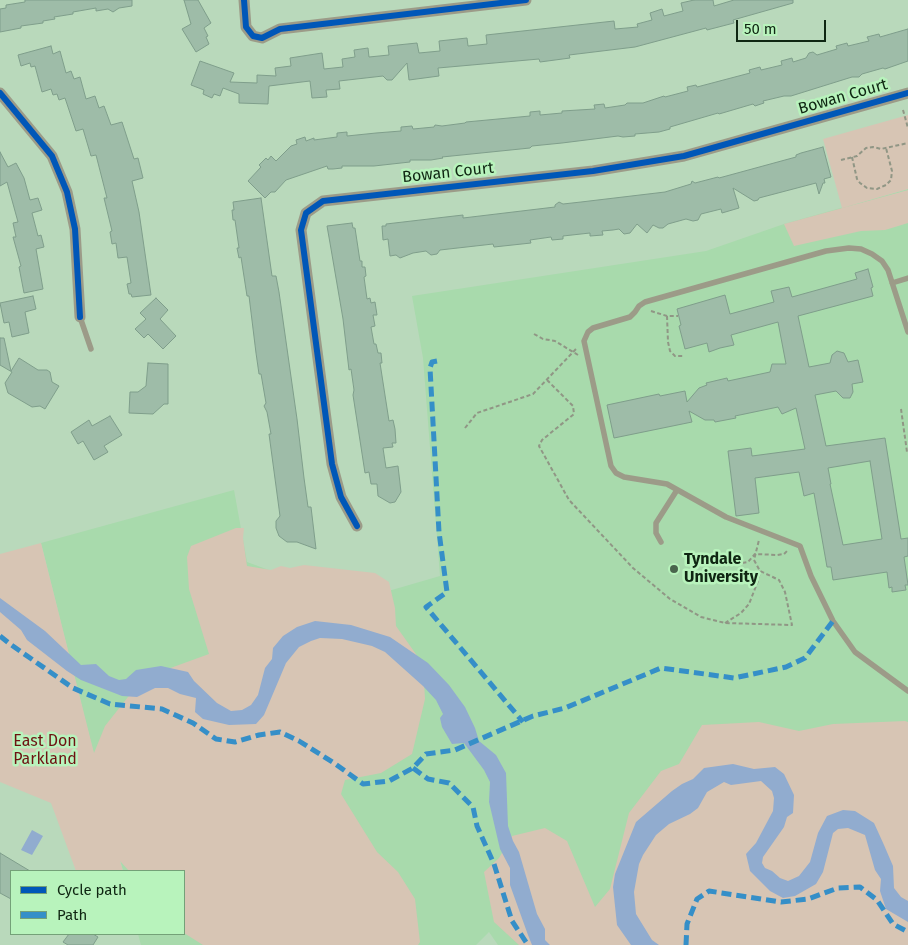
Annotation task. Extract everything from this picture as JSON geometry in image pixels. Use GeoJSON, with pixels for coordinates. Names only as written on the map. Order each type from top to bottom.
{"type":"FeatureCollection","features":[{"type":"Feature","properties":{"kind":"street"},"geometry":{"type":"LineString","coordinates":[[244,0],[246,27],[253,36],[262,38],[280,29],[526,0]]}},
{"type":"Feature","properties":{"kind":"street","name":"Bowan Court"},"geometry":{"type":"LineString","coordinates":[[357,526],[342,497],[332,464],[301,230],[306,213],[323,201],[593,171],[684,156],[908,92]]}},
{"type":"Feature","properties":{"kind":"street"},"geometry":{"type":"LineString","coordinates":[[0,93],[52,156],[67,192],[75,229],[80,317]]}},
{"type":"Feature","properties":{"kind":"lane"},"geometry":{"type":"LineString","coordinates":[[908,332],[888,270],[882,261],[861,249],[849,248],[826,251],[645,302],[630,316],[593,328],[588,332],[584,341],[611,466],[616,473],[624,477],[667,484],[726,517],[800,546],[811,576],[832,621],[855,652],[908,691]]}},
{"type":"Feature","properties":{"kind":"lane"},"geometry":{"type":"LineString","coordinates":[[892,283],[908,278]]}},
{"type":"Feature","properties":{"kind":"lane"},"geometry":{"type":"LineString","coordinates":[[80,317],[91,349]]}},
{"type":"Feature","properties":{"kind":"lane"},"geometry":{"type":"LineString","coordinates":[[660,542],[656,533],[656,523],[677,490]]}},
{"type":"Feature","properties":{"kind":"path"},"geometry":{"type":"LineString","coordinates":[[903,110],[908,128]]}},
{"type":"Feature","properties":{"kind":"path"},"geometry":{"type":"LineString","coordinates":[[841,160],[857,156],[866,148],[886,148],[908,142]]}},
{"type":"Feature","properties":{"kind":"path"},"geometry":{"type":"LineString","coordinates":[[852,157],[860,183],[868,188],[877,189],[886,186],[891,180],[892,171],[886,148]]}},
{"type":"Feature","properties":{"kind":"path"},"geometry":{"type":"LineString","coordinates":[[645,302],[650,310],[667,316],[678,316]]}},
{"type":"Feature","properties":{"kind":"path"},"geometry":{"type":"LineString","coordinates":[[667,316],[670,351],[675,356],[683,356]]}},
{"type":"Feature","properties":{"kind":"path"},"geometry":{"type":"LineString","coordinates":[[534,334],[543,339],[556,341],[582,358]]}},
{"type":"Feature","properties":{"kind":"path"},"geometry":{"type":"LineString","coordinates":[[465,428],[478,413],[533,394],[584,341]]}},
{"type":"Feature","properties":{"kind":"path"},"geometry":{"type":"LineString","coordinates":[[547,380],[573,406],[574,414],[542,440],[539,446],[569,500],[633,568],[670,599],[701,617],[725,623],[792,625],[785,592],[779,580],[760,571],[754,560],[761,530]]}},
{"type":"Feature","properties":{"kind":"path"},"geometry":{"type":"LineString","coordinates":[[901,409],[907,452]]}},
{"type":"Feature","properties":{"kind":"path"},"geometry":{"type":"LineString","coordinates":[[906,443],[908,439]]}},
{"type":"Feature","properties":{"kind":"path"},"geometry":{"type":"LineString","coordinates":[[736,564],[748,562],[756,554],[784,554],[794,543]]}},
{"type":"Feature","properties":{"kind":"path"},"geometry":{"type":"LineString","coordinates":[[725,623],[741,613],[749,604],[760,571]]}},
{"type":"Feature","properties":{"kind":"shaded area","name":"Tyndale University"},"geometry":{"type":"Polygon","coordinates":[[[908,189],[908,945],[498,945],[489,932],[476,945],[141,945],[138,935],[185,935],[185,870],[123,870],[41,543],[234,490],[247,562],[354,601],[440,576],[423,358],[412,296],[706,251],[784,224],[908,189]]]}},
{"type":"Feature","properties":{"kind":"green space"},"geometry":{"type":"Polygon","coordinates":[[[908,115],[908,189],[842,208],[823,139],[908,115]]]}},
{"type":"Feature","properties":{"kind":"green space"},"geometry":{"type":"Polygon","coordinates":[[[908,190],[908,223],[885,230],[861,231],[794,246],[784,224],[908,190]]]}},
{"type":"Feature","properties":{"kind":"green space","name":"East Don Parkland"},"geometry":{"type":"Polygon","coordinates":[[[236,528],[244,528],[243,538],[247,566],[271,570],[281,566],[290,568],[304,565],[375,573],[389,582],[395,608],[396,626],[423,664],[425,699],[412,754],[381,773],[345,780],[341,794],[377,852],[398,872],[415,899],[420,942],[418,945],[203,945],[185,934],[185,870],[128,870],[120,861],[123,870],[76,870],[51,803],[0,782],[0,554],[41,543],[94,753],[105,726],[143,678],[209,654],[189,589],[187,557],[191,546],[236,528]]]}},
{"type":"Feature","properties":{"kind":"green space"},"geometry":{"type":"Polygon","coordinates":[[[759,722],[799,731],[833,724],[908,722],[908,945],[519,945],[494,922],[484,872],[499,858],[512,836],[545,828],[567,841],[595,907],[610,889],[629,813],[661,771],[679,764],[702,725],[759,722]]]}},
{"type":"Feature","properties":{"kind":"water"},"geometry":{"type":"Polygon","coordinates":[[[0,598],[45,631],[81,665],[96,664],[109,676],[119,680],[126,679],[136,670],[161,666],[188,672],[194,681],[217,703],[231,711],[242,710],[251,705],[258,695],[265,668],[272,659],[273,648],[283,636],[297,627],[315,621],[351,625],[390,637],[428,663],[449,685],[465,707],[479,741],[496,755],[506,773],[508,826],[519,852],[537,914],[545,929],[545,940],[550,945],[532,945],[528,935],[510,885],[510,868],[500,849],[489,802],[490,782],[484,770],[464,743],[452,744],[442,727],[440,718],[443,714],[436,700],[385,652],[372,646],[342,639],[320,638],[311,641],[299,647],[286,663],[264,715],[256,724],[229,725],[203,719],[195,712],[196,698],[180,694],[168,688],[155,688],[137,697],[122,696],[81,680],[27,640],[21,630],[0,612],[0,598]]]}},
{"type":"Feature","properties":{"kind":"water"},"geometry":{"type":"Polygon","coordinates":[[[733,764],[754,769],[775,767],[784,774],[794,795],[793,813],[787,817],[784,827],[763,857],[762,863],[765,868],[788,881],[799,876],[810,862],[818,833],[827,816],[843,810],[855,811],[874,823],[893,866],[894,888],[901,897],[908,901],[908,922],[886,909],[880,891],[881,879],[875,870],[865,835],[848,828],[838,829],[833,833],[823,872],[816,884],[795,896],[783,898],[770,891],[750,871],[746,854],[756,843],[773,811],[774,798],[772,791],[761,781],[731,785],[724,782],[707,792],[698,808],[669,824],[656,835],[643,855],[639,864],[634,892],[636,914],[652,940],[659,945],[631,945],[617,925],[613,887],[615,874],[636,822],[672,791],[693,779],[704,768],[733,764]]]}},
{"type":"Feature","properties":{"kind":"water"},"geometry":{"type":"Polygon","coordinates":[[[32,830],[43,836],[32,855],[21,850],[32,830]]]}},
{"type":"Feature","properties":{"kind":"building"},"geometry":{"type":"Polygon","coordinates":[[[25,0],[132,0],[132,6],[119,8],[113,12],[108,9],[96,11],[96,8],[73,12],[73,14],[43,21],[43,23],[21,26],[21,28],[0,32],[0,9],[6,8],[6,5],[25,2],[25,0]]]}},
{"type":"Feature","properties":{"kind":"building"},"geometry":{"type":"Polygon","coordinates":[[[184,0],[198,0],[211,23],[204,28],[209,44],[196,52],[182,29],[191,24],[184,0]]]}},
{"type":"Feature","properties":{"kind":"building"},"geometry":{"type":"Polygon","coordinates":[[[694,0],[713,0],[714,6],[734,0],[793,0],[793,3],[733,20],[734,23],[707,30],[706,28],[635,47],[569,55],[570,58],[540,62],[539,59],[438,68],[439,76],[409,80],[407,63],[392,80],[387,80],[383,76],[339,81],[340,89],[326,90],[327,97],[312,98],[310,81],[269,86],[268,104],[239,103],[239,94],[223,88],[220,96],[214,94],[212,98],[203,94],[204,90],[191,85],[200,61],[234,73],[230,82],[257,83],[257,75],[276,76],[275,68],[291,66],[290,58],[322,53],[324,69],[343,67],[342,59],[355,57],[354,50],[368,48],[369,57],[389,55],[388,46],[417,43],[419,53],[440,51],[439,41],[467,38],[468,46],[487,44],[486,35],[614,21],[615,29],[638,27],[637,24],[652,20],[650,13],[662,9],[664,16],[683,11],[681,3],[694,0]]]}},
{"type":"Feature","properties":{"kind":"building"},"geometry":{"type":"Polygon","coordinates":[[[908,29],[908,61],[791,96],[763,101],[764,103],[755,106],[753,104],[718,113],[659,132],[442,157],[431,160],[410,160],[410,162],[374,166],[342,166],[342,168],[328,169],[327,166],[286,180],[275,192],[271,192],[265,198],[248,181],[261,167],[259,165],[266,158],[268,160],[271,156],[276,161],[291,146],[297,144],[296,140],[305,137],[306,141],[314,138],[314,140],[337,137],[337,133],[347,132],[347,136],[401,131],[401,127],[412,126],[413,129],[434,127],[435,125],[442,126],[530,116],[530,112],[540,111],[540,115],[562,113],[562,111],[595,109],[594,105],[604,104],[605,108],[625,105],[627,103],[643,103],[688,91],[687,87],[696,85],[697,87],[750,73],[749,70],[760,67],[761,70],[782,65],[781,61],[792,58],[793,62],[806,58],[809,53],[813,52],[817,55],[837,49],[836,46],[847,43],[848,46],[869,41],[867,37],[879,34],[880,37],[908,29]]]}},
{"type":"Feature","properties":{"kind":"building"},"geometry":{"type":"Polygon","coordinates":[[[51,46],[53,54],[60,51],[66,73],[71,71],[74,79],[80,77],[86,99],[95,96],[99,108],[104,106],[111,125],[122,122],[134,159],[138,158],[143,178],[132,181],[139,212],[151,295],[132,297],[129,294],[127,284],[131,283],[127,257],[118,258],[116,243],[112,244],[110,232],[112,231],[104,198],[107,198],[96,155],[91,156],[83,129],[76,131],[65,98],[59,100],[57,94],[53,95],[51,89],[42,92],[35,66],[31,67],[30,63],[21,66],[18,55],[51,46]]]}},
{"type":"Feature","properties":{"kind":"building"},"geometry":{"type":"Polygon","coordinates":[[[823,147],[831,177],[824,179],[825,183],[823,183],[819,194],[816,183],[754,201],[733,188],[739,208],[722,213],[721,209],[701,214],[698,220],[686,219],[668,224],[663,228],[653,225],[647,233],[637,224],[630,233],[624,234],[619,229],[602,231],[603,235],[590,236],[590,233],[563,236],[563,239],[552,240],[551,237],[530,240],[531,243],[494,247],[493,244],[440,250],[437,254],[431,255],[426,251],[400,258],[396,255],[390,256],[388,239],[383,240],[382,226],[386,226],[386,224],[463,215],[463,218],[555,207],[559,202],[563,204],[665,192],[691,184],[692,181],[695,183],[719,178],[796,157],[796,155],[801,153],[823,147]]]}},
{"type":"Feature","properties":{"kind":"building"},"geometry":{"type":"Polygon","coordinates":[[[0,152],[8,167],[16,163],[24,178],[30,200],[38,198],[42,210],[32,213],[38,236],[41,235],[44,247],[36,249],[43,289],[24,293],[19,267],[21,266],[13,237],[16,237],[13,223],[18,222],[7,182],[0,186],[0,152]]]}},
{"type":"Feature","properties":{"kind":"building"},"geometry":{"type":"Polygon","coordinates":[[[261,198],[272,276],[276,276],[279,292],[308,507],[311,507],[316,549],[297,542],[287,542],[279,536],[276,528],[276,521],[280,516],[269,434],[271,434],[264,406],[266,403],[261,374],[259,374],[249,296],[247,296],[241,257],[239,258],[237,248],[239,248],[232,210],[234,210],[233,202],[261,198]]]}},
{"type":"Feature","properties":{"kind":"building"},"geometry":{"type":"Polygon","coordinates":[[[352,223],[353,228],[355,228],[360,261],[362,261],[362,267],[365,267],[366,276],[364,277],[367,299],[370,298],[371,303],[375,302],[377,315],[373,315],[375,326],[371,327],[374,344],[376,344],[378,353],[381,353],[382,363],[380,363],[389,421],[393,420],[395,429],[396,443],[392,443],[393,447],[383,448],[386,468],[398,466],[401,492],[395,502],[390,503],[378,496],[377,484],[371,484],[369,472],[365,473],[351,369],[349,370],[343,319],[327,226],[352,223]]]}},
{"type":"Feature","properties":{"kind":"building"},"geometry":{"type":"Polygon","coordinates":[[[868,269],[873,287],[871,288],[873,296],[798,316],[809,367],[830,363],[832,355],[837,351],[844,353],[848,362],[858,360],[863,382],[852,384],[853,392],[850,398],[843,398],[836,391],[815,395],[826,446],[885,438],[901,539],[908,538],[908,556],[904,557],[908,585],[905,585],[906,590],[892,592],[892,587],[889,588],[887,572],[833,580],[831,567],[827,567],[814,493],[804,496],[799,472],[755,478],[759,513],[736,516],[728,451],[751,448],[752,456],[805,449],[796,408],[782,414],[778,407],[715,422],[714,420],[705,420],[689,411],[692,422],[614,438],[607,405],[659,394],[660,396],[685,391],[687,402],[699,388],[707,385],[706,383],[727,378],[728,381],[770,372],[772,364],[786,364],[778,322],[731,335],[734,345],[709,352],[707,343],[685,349],[677,309],[725,295],[730,314],[774,302],[771,291],[789,287],[792,297],[857,279],[855,273],[868,269]],[[870,461],[828,468],[843,545],[882,539],[870,461]]]}},
{"type":"Feature","properties":{"kind":"building"},"geometry":{"type":"Polygon","coordinates":[[[33,296],[36,309],[25,312],[29,333],[12,337],[9,322],[4,323],[0,303],[33,296]]]}},
{"type":"Feature","properties":{"kind":"building"},"geometry":{"type":"Polygon","coordinates":[[[156,298],[168,310],[160,319],[176,336],[163,349],[148,334],[144,338],[135,329],[146,319],[140,313],[156,298]]]}},
{"type":"Feature","properties":{"kind":"building"},"geometry":{"type":"Polygon","coordinates":[[[0,338],[4,338],[11,371],[19,358],[38,370],[50,372],[52,382],[59,386],[45,409],[40,406],[32,407],[8,393],[5,383],[12,372],[0,365],[0,338]]]}},
{"type":"Feature","properties":{"kind":"building"},"geometry":{"type":"Polygon","coordinates":[[[148,363],[168,364],[168,404],[164,404],[153,414],[129,413],[130,392],[138,392],[146,386],[148,363]]]}},
{"type":"Feature","properties":{"kind":"building"},"geometry":{"type":"Polygon","coordinates":[[[110,416],[122,435],[104,446],[108,452],[94,460],[83,441],[78,444],[71,432],[89,420],[92,426],[110,416]]]}},
{"type":"Feature","properties":{"kind":"building"},"geometry":{"type":"Polygon","coordinates":[[[0,853],[28,870],[10,870],[10,898],[0,893],[0,853]]]}},
{"type":"Feature","properties":{"kind":"building"},"geometry":{"type":"Polygon","coordinates":[[[68,935],[95,935],[98,937],[93,945],[68,945],[63,942],[68,935]]]}},
{"type":"Feature","properties":{"kind":"marked path"},"geometry":{"type":"LineString","coordinates":[[437,361],[432,362],[430,368],[439,532],[447,592],[426,607],[523,722]]}},
{"type":"Feature","properties":{"kind":"marked path"},"geometry":{"type":"LineString","coordinates":[[0,636],[73,688],[110,704],[162,709],[193,723],[216,739],[235,742],[259,735],[280,732],[299,741],[363,784],[389,781],[413,768],[426,754],[455,750],[533,716],[565,708],[661,668],[734,678],[786,667],[805,658],[833,621]]}},
{"type":"Feature","properties":{"kind":"marked path"},"geometry":{"type":"LineString","coordinates":[[413,768],[428,779],[449,783],[473,807],[477,826],[494,864],[512,921],[528,945]]}},
{"type":"Feature","properties":{"kind":"marked path"},"geometry":{"type":"LineString","coordinates":[[686,945],[687,924],[697,899],[709,891],[781,902],[808,899],[838,888],[860,887],[877,900],[893,924],[908,932]]}},
{"type":"Feature","properties":{"kind":"cycle path"},"geometry":{"type":"LineString","coordinates":[[244,0],[246,27],[253,36],[262,38],[280,29],[526,0]]}},
{"type":"Feature","properties":{"kind":"cycle path"},"geometry":{"type":"LineString","coordinates":[[0,93],[52,156],[67,192],[75,229],[80,317]]}},
{"type":"Feature","properties":{"kind":"cycle path"},"geometry":{"type":"LineString","coordinates":[[357,526],[341,497],[332,464],[301,230],[306,213],[323,201],[593,171],[684,156],[908,93]]}},
{"type":"Feature","properties":{"kind":"place","name":"Tyndale University"},"geometry":{"type":"Point","coordinates":[674,569]}}]}
